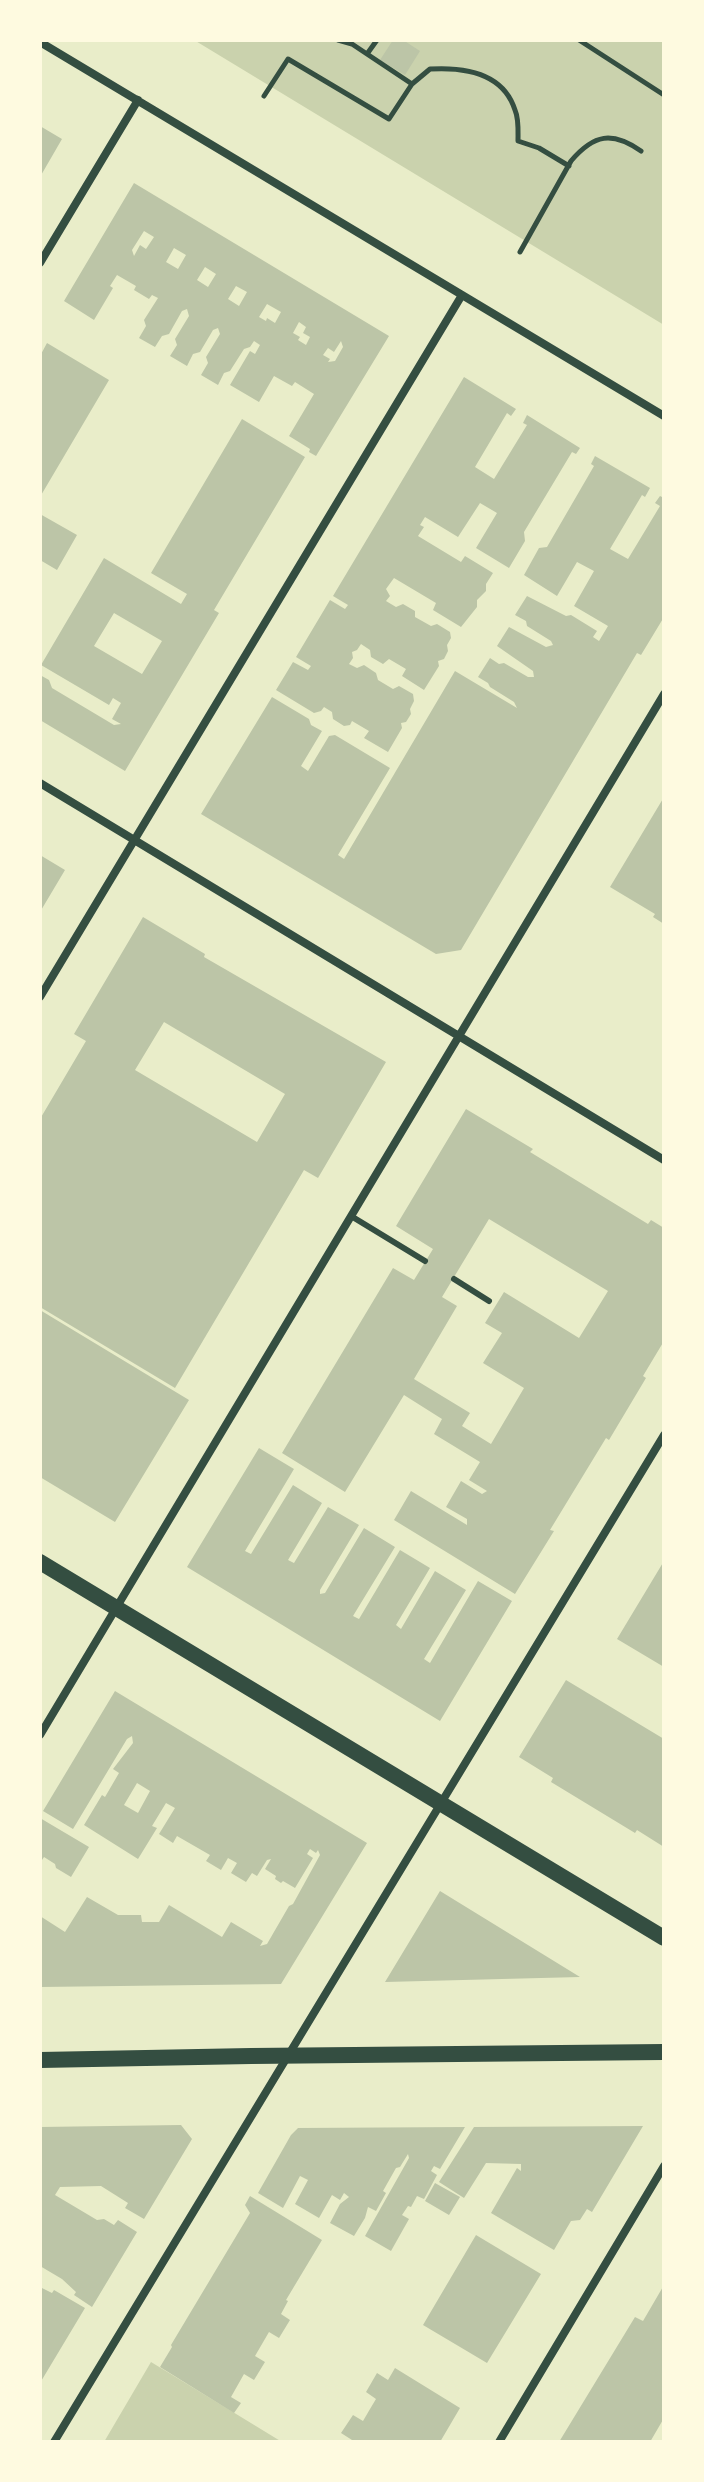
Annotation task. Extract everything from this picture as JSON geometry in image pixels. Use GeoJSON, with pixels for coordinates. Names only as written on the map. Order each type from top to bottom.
{"type":"FeatureCollection","features":[{"type":"Feature","properties":{"kind":"main road"},"geometry":{"type":"LineString","coordinates":[[40,1562],[664,1938]]}},
{"type":"Feature","properties":{"kind":"main road"},"geometry":{"type":"LineString","coordinates":[[40,2060],[664,2052]]}},
{"type":"Feature","properties":{"kind":"street"},"geometry":{"type":"LineString","coordinates":[[40,42],[664,416]]}},
{"type":"Feature","properties":{"kind":"street"},"geometry":{"type":"LineString","coordinates":[[40,263],[138,100]]}},
{"type":"Feature","properties":{"kind":"street"},"geometry":{"type":"LineString","coordinates":[[40,997],[462,295]]}},
{"type":"Feature","properties":{"kind":"street"},"geometry":{"type":"LineString","coordinates":[[40,1735],[664,694]]}},
{"type":"Feature","properties":{"kind":"street"},"geometry":{"type":"LineString","coordinates":[[40,783],[664,1160]]}},
{"type":"Feature","properties":{"kind":"street"},"geometry":{"type":"LineString","coordinates":[[54,2442],[664,1435]]}},
{"type":"Feature","properties":{"kind":"street"},"geometry":{"type":"LineString","coordinates":[[499,2442],[664,2166]]}},
{"type":"Feature","properties":{"kind":"lane"},"geometry":{"type":"LineString","coordinates":[[351,1216],[425,1261]]}},
{"type":"Feature","properties":{"kind":"lane"},"geometry":{"type":"LineString","coordinates":[[454,1279],[489,1301]]}},
{"type":"Feature","properties":{"kind":"path"},"geometry":{"type":"LineString","coordinates":[[338,40],[352,44],[412,84]]}},
{"type":"Feature","properties":{"kind":"path"},"geometry":{"type":"LineString","coordinates":[[367,54],[377,40]]}},
{"type":"Feature","properties":{"kind":"path"},"geometry":{"type":"LineString","coordinates":[[579,40],[664,95]]}},
{"type":"Feature","properties":{"kind":"path"},"geometry":{"type":"LineString","coordinates":[[264,96],[288,59],[389,119],[412,84],[430,69],[452,68],[485,74],[499,85],[516,110],[518,141],[539,148],[569,166]]}},
{"type":"Feature","properties":{"kind":"path"},"geometry":{"type":"LineString","coordinates":[[520,252],[580,150],[604,137],[617,138],[641,151]]}},
{"type":"Feature","properties":{"kind":"green space"},"geometry":{"type":"Polygon","coordinates":[[[194,40],[664,40],[664,325],[194,40]]]}},
{"type":"Feature","properties":{"kind":"green space"},"geometry":{"type":"Polygon","coordinates":[[[151,2362],[282,2442],[104,2442],[151,2362]]]}},
{"type":"Feature","properties":{"kind":"building"},"geometry":{"type":"Polygon","coordinates":[[[393,40],[403,40],[420,51],[405,75],[380,60],[393,40]]]}},
{"type":"Feature","properties":{"kind":"building"},"geometry":{"type":"Polygon","coordinates":[[[40,126],[62,139],[40,177],[40,126]]]}},
{"type":"Feature","properties":{"kind":"building"},"geometry":{"type":"Polygon","coordinates":[[[134,183],[389,336],[316,456],[289,436],[314,394],[295,382],[292,386],[274,376],[259,402],[230,385],[250,351],[255,354],[260,345],[254,341],[244,349],[230,371],[224,373],[218,385],[201,375],[208,363],[206,357],[220,334],[218,328],[213,330],[200,352],[193,354],[187,366],[170,356],[177,345],[175,339],[189,316],[187,309],[182,311],[169,334],[162,336],[155,347],[139,338],[146,326],[144,320],[158,298],[152,295],[149,299],[134,290],[136,286],[117,275],[94,320],[64,301],[134,183]],[[144,231],[132,250],[134,256],[140,245],[146,249],[154,237],[144,231]],[[174,248],[166,262],[178,269],[186,255],[174,248]],[[205,267],[197,280],[208,287],[216,274],[205,267]],[[236,286],[228,299],[239,306],[247,292],[236,286]],[[267,304],[259,317],[266,321],[267,318],[275,323],[281,312],[267,304]],[[299,322],[293,333],[300,337],[298,340],[306,345],[310,337],[303,333],[306,327],[299,322]],[[341,341],[334,352],[328,348],[323,355],[330,359],[328,362],[335,361],[343,347],[341,341]]]}},
{"type":"Feature","properties":{"kind":"building"},"geometry":{"type":"Polygon","coordinates":[[[47,343],[109,380],[40,497],[40,356],[47,343]]]}},
{"type":"Feature","properties":{"kind":"building"},"geometry":{"type":"Polygon","coordinates":[[[464,377],[516,409],[511,416],[507,413],[475,467],[494,479],[527,425],[523,423],[527,415],[580,448],[576,454],[572,452],[524,532],[525,541],[509,568],[476,548],[497,513],[480,503],[458,537],[425,517],[420,525],[424,527],[418,536],[461,562],[465,556],[493,573],[486,584],[486,591],[477,600],[477,607],[461,627],[433,610],[436,603],[394,578],[386,589],[390,596],[386,601],[396,607],[403,604],[415,611],[415,617],[450,632],[451,638],[444,659],[438,661],[439,666],[424,690],[402,676],[406,669],[389,659],[383,664],[371,657],[370,650],[361,644],[352,652],[353,658],[349,664],[357,668],[364,665],[376,673],[378,680],[393,689],[399,686],[413,694],[411,714],[406,722],[401,723],[402,728],[388,752],[364,738],[369,731],[352,721],[344,726],[333,719],[332,712],[324,707],[314,713],[276,690],[293,662],[308,670],[311,666],[296,657],[330,600],[345,609],[348,605],[333,596],[464,377]]]}},
{"type":"Feature","properties":{"kind":"building"},"geometry":{"type":"Polygon","coordinates":[[[242,419],[305,457],[214,610],[219,613],[125,771],[40,720],[40,675],[49,680],[52,688],[114,725],[121,724],[112,719],[121,703],[113,698],[109,705],[41,665],[104,558],[181,604],[187,594],[151,573],[242,419]],[[114,613],[94,646],[142,674],[162,641],[114,613]]]}},
{"type":"Feature","properties":{"kind":"building"},"geometry":{"type":"Polygon","coordinates":[[[595,456],[650,488],[645,497],[642,495],[610,549],[628,559],[660,506],[655,503],[660,496],[664,498],[664,617],[641,655],[637,653],[461,950],[436,954],[201,814],[272,697],[309,719],[311,725],[322,731],[301,766],[308,771],[329,736],[335,735],[390,768],[338,855],[344,859],[455,671],[517,708],[514,702],[478,677],[490,658],[534,677],[533,671],[497,646],[509,627],[546,647],[553,645],[515,615],[527,596],[566,616],[571,615],[597,631],[593,637],[599,641],[608,626],[574,606],[594,571],[577,562],[557,596],[524,575],[539,548],[547,547],[594,466],[591,464],[595,456]]]}},
{"type":"Feature","properties":{"kind":"building"},"geometry":{"type":"Polygon","coordinates":[[[40,514],[77,535],[57,570],[40,560],[40,514]]]}},
{"type":"Feature","properties":{"kind":"building"},"geometry":{"type":"Polygon","coordinates":[[[664,797],[664,924],[653,917],[655,914],[610,887],[664,797]]]}},
{"type":"Feature","properties":{"kind":"building"},"geometry":{"type":"Polygon","coordinates":[[[40,855],[65,870],[40,912],[40,855]]]}},
{"type":"Feature","properties":{"kind":"building"},"geometry":{"type":"Polygon","coordinates":[[[143,917],[205,954],[204,957],[386,1062],[318,1178],[304,1170],[175,1388],[40,1307],[40,1119],[86,1041],[74,1034],[143,917]],[[164,1022],[135,1070],[257,1142],[285,1094],[164,1022]]]}},
{"type":"Feature","properties":{"kind":"building"},"geometry":{"type":"Polygon","coordinates":[[[466,1109],[648,1224],[651,1220],[664,1228],[664,1341],[643,1376],[646,1378],[550,1530],[554,1531],[515,1594],[394,1520],[411,1491],[467,1525],[467,1519],[446,1507],[461,1481],[482,1494],[487,1491],[469,1480],[480,1462],[434,1434],[442,1419],[404,1395],[345,1492],[282,1453],[393,1268],[414,1280],[433,1249],[396,1226],[466,1109]],[[489,1219],[442,1297],[457,1306],[414,1379],[470,1413],[462,1426],[491,1444],[524,1388],[483,1363],[502,1333],[485,1323],[504,1292],[579,1338],[608,1291],[489,1219]]]}},
{"type":"Feature","properties":{"kind":"building"},"geometry":{"type":"Polygon","coordinates":[[[40,1310],[189,1400],[115,1522],[40,1477],[40,1310]]]}},
{"type":"Feature","properties":{"kind":"building"},"geometry":{"type":"Polygon","coordinates":[[[259,1448],[294,1469],[245,1551],[251,1554],[293,1485],[322,1503],[288,1560],[294,1563],[328,1507],[359,1525],[320,1594],[325,1593],[364,1528],[395,1547],[353,1616],[359,1619],[400,1550],[430,1568],[396,1625],[401,1629],[435,1571],[466,1590],[424,1659],[430,1663],[478,1581],[512,1601],[440,1721],[187,1567],[259,1448]]]}},
{"type":"Feature","properties":{"kind":"building"},"geometry":{"type":"Polygon","coordinates":[[[664,1561],[664,1667],[617,1639],[664,1561]]]}},
{"type":"Feature","properties":{"kind":"building"},"geometry":{"type":"Polygon","coordinates":[[[566,1680],[664,1739],[664,1847],[551,1782],[553,1778],[519,1757],[566,1680]]]}},
{"type":"Feature","properties":{"kind":"building"},"geometry":{"type":"Polygon","coordinates":[[[115,1691],[367,1843],[281,1984],[40,1987],[40,1916],[65,1932],[87,1897],[118,1915],[141,1915],[142,1922],[159,1922],[169,1905],[222,1937],[231,1922],[263,1941],[260,1946],[267,1944],[320,1855],[318,1850],[316,1853],[310,1849],[307,1854],[313,1858],[295,1888],[283,1881],[281,1883],[265,1869],[271,1859],[267,1860],[257,1876],[252,1873],[246,1882],[231,1873],[237,1863],[228,1858],[221,1870],[206,1861],[210,1855],[177,1836],[173,1843],[159,1834],[175,1808],[166,1803],[152,1826],[157,1828],[138,1859],[84,1825],[119,1773],[113,1769],[133,1743],[132,1736],[127,1739],[73,1829],[43,1811],[115,1691]],[[137,1783],[124,1805],[138,1813],[150,1791],[137,1783]]]}},
{"type":"Feature","properties":{"kind":"building"},"geometry":{"type":"Polygon","coordinates":[[[40,1818],[89,1847],[71,1877],[44,1857],[40,1859],[40,1818]]]}},
{"type":"Feature","properties":{"kind":"building"},"geometry":{"type":"Polygon","coordinates":[[[440,1891],[580,1977],[385,1982],[440,1891]]]}},
{"type":"Feature","properties":{"kind":"building"},"geometry":{"type":"Polygon","coordinates":[[[181,2125],[192,2139],[144,2219],[125,2208],[128,2203],[101,2186],[60,2187],[55,2195],[97,2220],[104,2219],[114,2225],[118,2220],[137,2232],[92,2307],[74,2295],[76,2292],[62,2279],[40,2266],[40,2127],[181,2125]]]}},
{"type":"Feature","properties":{"kind":"building"},"geometry":{"type":"Polygon","coordinates":[[[643,2126],[592,2212],[587,2209],[580,2220],[571,2221],[554,2250],[491,2213],[517,2168],[521,2171],[521,2164],[486,2163],[464,2198],[439,2182],[474,2127],[643,2126]]]}},
{"type":"Feature","properties":{"kind":"building"},"geometry":{"type":"Polygon","coordinates":[[[465,2127],[440,2169],[434,2166],[431,2171],[437,2175],[424,2199],[417,2196],[402,2215],[409,2219],[391,2251],[365,2236],[409,2158],[408,2154],[383,2191],[386,2193],[376,2211],[368,2207],[354,2236],[330,2223],[340,2204],[349,2197],[344,2193],[340,2200],[332,2195],[319,2218],[295,2204],[308,2180],[300,2176],[283,2208],[258,2193],[298,2128],[465,2127]]]}},
{"type":"Feature","properties":{"kind":"building"},"geometry":{"type":"Polygon","coordinates":[[[435,2183],[460,2197],[449,2215],[425,2201],[435,2183]]]}},
{"type":"Feature","properties":{"kind":"building"},"geometry":{"type":"Polygon","coordinates":[[[250,2196],[322,2240],[286,2300],[281,2314],[290,2320],[279,2338],[269,2332],[255,2356],[265,2362],[254,2380],[244,2374],[231,2397],[241,2403],[234,2413],[160,2367],[250,2213],[245,2205],[250,2196]]]}},
{"type":"Feature","properties":{"kind":"building"},"geometry":{"type":"Polygon","coordinates":[[[476,2235],[541,2274],[487,2363],[423,2325],[476,2235]]]}},
{"type":"Feature","properties":{"kind":"building"},"geometry":{"type":"Polygon","coordinates":[[[664,2285],[664,2418],[650,2442],[559,2442],[635,2317],[643,2321],[664,2285]]]}},
{"type":"Feature","properties":{"kind":"building"},"geometry":{"type":"Polygon","coordinates":[[[40,2287],[52,2293],[54,2290],[85,2308],[40,2383],[40,2287]]]}},
{"type":"Feature","properties":{"kind":"building"},"geometry":{"type":"Polygon","coordinates":[[[395,2368],[460,2408],[440,2442],[350,2442],[352,2440],[341,2433],[353,2415],[363,2421],[376,2399],[366,2392],[377,2373],[388,2380],[395,2368]]]}}]}
